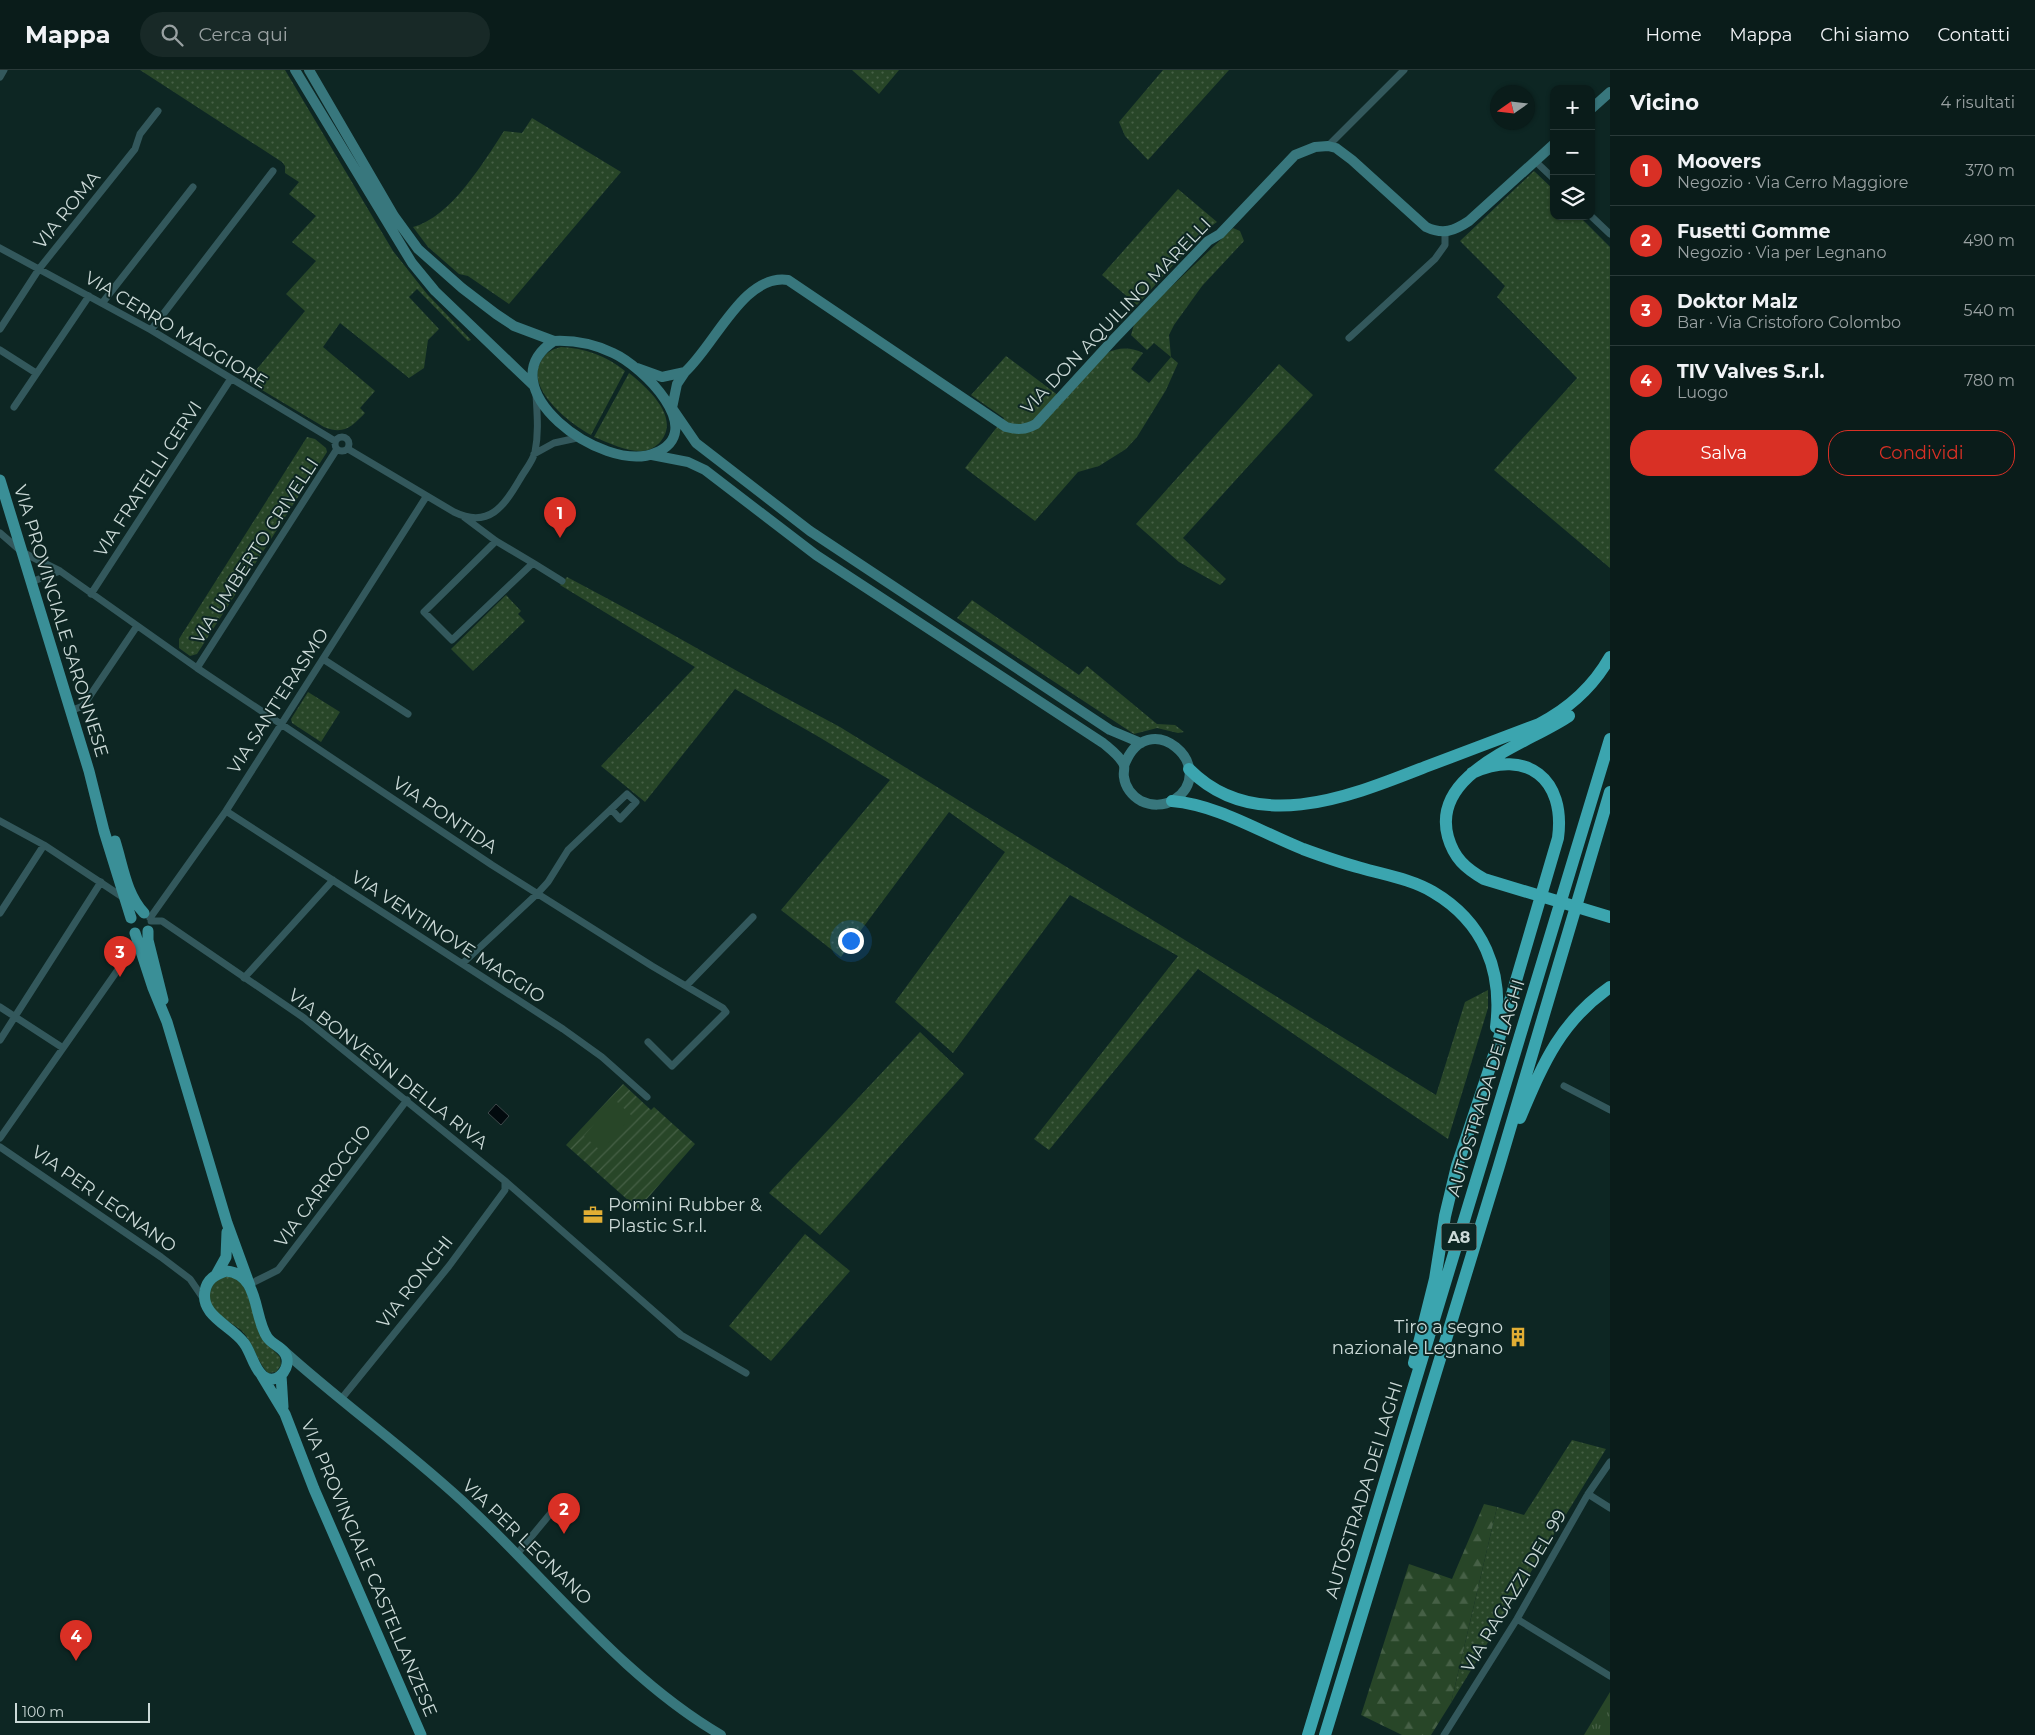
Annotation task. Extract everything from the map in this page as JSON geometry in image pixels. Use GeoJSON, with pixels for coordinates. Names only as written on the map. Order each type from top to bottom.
{"type":"FeatureCollection","features":[{"type":"Feature","properties":{"kind":"highway"},"geometry":{"type":"LineString","coordinates":[[1189,770],[1203,784],[1220,794],[1257,804],[1317,804],[1352,795],[1539,724],[1559,714],[1586,690],[1601,673],[1610,657]]}},
{"type":"Feature","properties":{"kind":"highway"},"geometry":{"type":"LineString","coordinates":[[1610,668],[1596,690],[1575,712],[1554,726],[1494,757],[1460,784],[1450,801],[1446,829],[1458,860],[1467,870],[1484,879],[1610,917]]}},
{"type":"Feature","properties":{"kind":"highway","name":"AUTOSTRADA DEI LAGHI"},"geometry":{"type":"LineString","coordinates":[[1308,1735],[1610,739]]}},
{"type":"Feature","properties":{"kind":"highway"},"geometry":{"type":"LineString","coordinates":[[1398,1439],[1420,1334],[1435,1280],[1445,1216],[1457,1166],[1497,1043],[1558,838],[1560,822],[1559,806],[1552,789],[1534,770],[1522,765],[1500,763],[1472,773]]}},
{"type":"Feature","properties":{"kind":"highway","name":"AUTOSTRADA DEI LAGHI"},"geometry":{"type":"LineString","coordinates":[[1325,1735],[1499,1166],[1610,792]]}},
{"type":"Feature","properties":{"kind":"highway"},"geometry":{"type":"LineString","coordinates":[[1172,801],[1204,806],[1312,852],[1419,885],[1433,892],[1466,919],[1481,939],[1497,980],[1496,1026],[1474,1114]]}},
{"type":"Feature","properties":{"kind":"highway"},"geometry":{"type":"LineString","coordinates":[[1499,1166],[1545,1058],[1574,1019],[1596,997],[1610,987]]}},
{"type":"Feature","properties":{"kind":"main road","name":"VIA PROVINCIALE SARONNESE"},"geometry":{"type":"LineString","coordinates":[[0,480],[89,771],[131,918],[130,926],[136,937],[152,988],[167,1022]]}},
{"type":"Feature","properties":{"kind":"main road","name":"VIA PROVINCIALE SARONNESE"},"geometry":{"type":"LineString","coordinates":[[89,771],[107,818],[130,892],[136,905],[148,921],[148,940],[162,992],[167,1022],[227,1223],[253,1284],[267,1337],[284,1351]]}},
{"type":"Feature","properties":{"kind":"main road"},"geometry":{"type":"LineString","coordinates":[[131,918],[135,914],[148,921],[142,934],[136,937]]}},
{"type":"Feature","properties":{"kind":"main road","name":"VIA PROVINCIALE SARONNESE"},"geometry":{"type":"LineString","coordinates":[[205,1302],[205,1290],[226,1257],[228,1242],[227,1223]]}},
{"type":"Feature","properties":{"kind":"main road"},"geometry":{"type":"LineString","coordinates":[[213,1278],[232,1272],[253,1284]]}},
{"type":"Feature","properties":{"kind":"main road","name":"VIA PROVINCIALE CASTELLANZESE"},"geometry":{"type":"LineString","coordinates":[[205,1302],[212,1315],[244,1342],[284,1414],[314,1489],[421,1735]]}},
{"type":"Feature","properties":{"kind":"main road","name":"VIA PROVINCIALE CASTELLANZESE"},"geometry":{"type":"LineString","coordinates":[[284,1351],[287,1358],[281,1393],[284,1414]]}},
{"type":"Feature","properties":{"kind":"main road"},"geometry":{"type":"LineString","coordinates":[[262,1376],[269,1379],[283,1373]]}},
{"type":"Feature","properties":{"kind":"street"},"geometry":{"type":"LineString","coordinates":[[0,76],[4,70]]}},
{"type":"Feature","properties":{"kind":"street"},"geometry":{"type":"LineString","coordinates":[[295,70],[412,263],[435,291],[535,390],[550,412],[579,439],[620,454],[652,455],[688,462],[705,470],[816,555],[1103,743],[1116,754],[1124,766]]}},
{"type":"Feature","properties":{"kind":"street"},"geometry":{"type":"LineString","coordinates":[[309,70],[394,216],[418,249],[462,288],[514,326],[554,341],[578,341],[614,353],[637,368],[662,377],[671,377],[685,372]]}},
{"type":"Feature","properties":{"kind":"street"},"geometry":{"type":"LineString","coordinates":[[1328,146],[1404,70]]}},
{"type":"Feature","properties":{"kind":"street"},"geometry":{"type":"LineString","coordinates":[[1595,105],[1610,92]]}},
{"type":"Feature","properties":{"kind":"street","name":"VIA ROMA"},"geometry":{"type":"LineString","coordinates":[[0,329],[39,269],[135,149],[140,134],[158,111]]}},
{"type":"Feature","properties":{"kind":"street"},"geometry":{"type":"LineString","coordinates":[[1328,146],[1336,148],[1352,160],[1426,228],[1445,232],[1458,228],[1469,221],[1550,148]]}},
{"type":"Feature","properties":{"kind":"street","name":"VIA DON AQUILINO MARELLI"},"geometry":{"type":"LineString","coordinates":[[672,408],[677,384],[685,372],[752,290],[768,280],[778,278],[788,280],[1006,427],[1021,430],[1030,428],[1036,424],[1112,341],[1289,161],[1308,149],[1328,146]]}},
{"type":"Feature","properties":{"kind":"street"},"geometry":{"type":"LineString","coordinates":[[1535,161],[1550,175]]}},
{"type":"Feature","properties":{"kind":"street"},"geometry":{"type":"LineString","coordinates":[[151,330],[273,171]]}},
{"type":"Feature","properties":{"kind":"street"},"geometry":{"type":"LineString","coordinates":[[103,302],[193,187]]}},
{"type":"Feature","properties":{"kind":"street"},"geometry":{"type":"LineString","coordinates":[[1595,220],[1610,234]]}},
{"type":"Feature","properties":{"kind":"street"},"geometry":{"type":"LineString","coordinates":[[1349,338],[1435,259],[1444,245],[1445,232]]}},
{"type":"Feature","properties":{"kind":"street","name":"VIA CERRO MAGGIORE"},"geometry":{"type":"LineString","coordinates":[[0,248],[103,302],[230,380],[335,441]]}},
{"type":"Feature","properties":{"kind":"street"},"geometry":{"type":"LineString","coordinates":[[14,407],[90,296]]}},
{"type":"Feature","properties":{"kind":"street"},"geometry":{"type":"LineString","coordinates":[[464,517],[482,518],[494,513],[502,506],[534,454],[538,432],[535,390],[531,373],[534,360],[542,348],[554,341]]}},
{"type":"Feature","properties":{"kind":"street"},"geometry":{"type":"LineString","coordinates":[[0,350],[36,373]]}},
{"type":"Feature","properties":{"kind":"street"},"geometry":{"type":"LineString","coordinates":[[637,368],[672,408],[696,443],[810,531],[1110,730],[1140,743]]}},
{"type":"Feature","properties":{"kind":"street","name":"VIA FRATELLI CERVI"},"geometry":{"type":"LineString","coordinates":[[91,594],[230,380]]}},
{"type":"Feature","properties":{"kind":"street"},"geometry":{"type":"LineString","coordinates":[[652,455],[662,450],[671,442],[674,435],[672,408]]}},
{"type":"Feature","properties":{"kind":"street"},"geometry":{"type":"LineString","coordinates":[[340,437],[345,437],[350,442],[348,449],[342,451],[337,449],[335,441],[340,437]]}},
{"type":"Feature","properties":{"kind":"street"},"geometry":{"type":"LineString","coordinates":[[534,454],[554,443],[579,439]]}},
{"type":"Feature","properties":{"kind":"street","name":"VIA UMBERTO CRIVELLI"},"geometry":{"type":"LineString","coordinates":[[197,668],[337,449]]}},
{"type":"Feature","properties":{"kind":"street"},"geometry":{"type":"LineString","coordinates":[[348,449],[426,497],[464,517],[496,541],[562,582]]}},
{"type":"Feature","properties":{"kind":"street","name":"VIA SANT'ERASMO"},"geometry":{"type":"LineString","coordinates":[[148,921],[226,811],[426,497]]}},
{"type":"Feature","properties":{"kind":"street","name":"VIA PONTIDA"},"geometry":{"type":"LineString","coordinates":[[0,533],[22,552],[60,572],[197,668],[281,722],[537,894],[726,1012],[672,1066],[648,1042]]}},
{"type":"Feature","properties":{"kind":"street"},"geometry":{"type":"LineString","coordinates":[[496,541],[424,612],[452,640],[533,563]]}},
{"type":"Feature","properties":{"kind":"street"},"geometry":{"type":"LineString","coordinates":[[31,582],[60,572]]}},
{"type":"Feature","properties":{"kind":"street"},"geometry":{"type":"LineString","coordinates":[[70,711],[83,706],[136,626]]}},
{"type":"Feature","properties":{"kind":"street"},"geometry":{"type":"LineString","coordinates":[[323,659],[408,714]]}},
{"type":"Feature","properties":{"kind":"street"},"geometry":{"type":"LineString","coordinates":[[1162,739],[1172,743],[1181,750],[1186,759],[1189,770],[1185,788],[1172,801],[1152,805],[1133,796],[1124,776],[1124,766],[1133,748],[1140,743],[1162,739]]}},
{"type":"Feature","properties":{"kind":"street"},"geometry":{"type":"LineString","coordinates":[[463,963],[537,894],[548,882],[568,850],[611,809]]}},
{"type":"Feature","properties":{"kind":"street","name":"VIA VENTINOVE MAGGIO"},"geometry":{"type":"LineString","coordinates":[[226,811],[584,1043],[648,1097]]}},
{"type":"Feature","properties":{"kind":"street"},"geometry":{"type":"LineString","coordinates":[[0,821],[44,845],[124,898]]}},
{"type":"Feature","properties":{"kind":"street"},"geometry":{"type":"LineString","coordinates":[[0,913],[44,845]]}},
{"type":"Feature","properties":{"kind":"street"},"geometry":{"type":"LineString","coordinates":[[244,978],[333,880]]}},
{"type":"Feature","properties":{"kind":"street"},"geometry":{"type":"LineString","coordinates":[[0,1040],[101,882]]}},
{"type":"Feature","properties":{"kind":"street"},"geometry":{"type":"LineString","coordinates":[[686,986],[754,917]]}},
{"type":"Feature","properties":{"kind":"street","name":"VIA BONVESIN DELLA RIVA"},"geometry":{"type":"LineString","coordinates":[[148,921],[162,921],[304,1018],[408,1100],[505,1181],[681,1335],[746,1373]]}},
{"type":"Feature","properties":{"kind":"street"},"geometry":{"type":"LineString","coordinates":[[0,1138],[63,1048],[136,937]]}},
{"type":"Feature","properties":{"kind":"street"},"geometry":{"type":"LineString","coordinates":[[0,1007],[63,1048]]}},
{"type":"Feature","properties":{"kind":"street"},"geometry":{"type":"LineString","coordinates":[[1564,1086],[1610,1110]]}},
{"type":"Feature","properties":{"kind":"street","name":"VIA CARROCCIO"},"geometry":{"type":"LineString","coordinates":[[253,1284],[278,1270],[408,1100]]}},
{"type":"Feature","properties":{"kind":"street","name":"VIA PER LEGNANO"},"geometry":{"type":"LineString","coordinates":[[0,1147],[190,1279],[205,1302]]}},
{"type":"Feature","properties":{"kind":"street","name":"VIA RONCHI"},"geometry":{"type":"LineString","coordinates":[[342,1398],[448,1267],[505,1190],[505,1181]]}},
{"type":"Feature","properties":{"kind":"street"},"geometry":{"type":"LineString","coordinates":[[190,1279],[203,1282],[213,1278]]}},
{"type":"Feature","properties":{"kind":"street","name":"VIA PER LEGNANO"},"geometry":{"type":"LineString","coordinates":[[284,1351],[309,1374],[342,1398],[410,1454],[472,1509],[644,1680],[681,1709],[721,1735]]}},
{"type":"Feature","properties":{"kind":"street","name":"VIA PER LEGNANO"},"geometry":{"type":"LineString","coordinates":[[283,1373],[295,1368],[309,1374]]}},
{"type":"Feature","properties":{"kind":"street","name":"VIA RAGAZZI DEL 99"},"geometry":{"type":"LineString","coordinates":[[1444,1735],[1517,1619],[1588,1494],[1610,1462]]}},
{"type":"Feature","properties":{"kind":"street"},"geometry":{"type":"LineString","coordinates":[[1588,1494],[1610,1508]]}},
{"type":"Feature","properties":{"kind":"street"},"geometry":{"type":"LineString","coordinates":[[517,1554],[560,1502]]}},
{"type":"Feature","properties":{"kind":"street"},"geometry":{"type":"LineString","coordinates":[[1517,1619],[1610,1676]]}},
{"type":"Feature","properties":{"kind":"green space"},"geometry":{"type":"Polygon","coordinates":[[[140,70],[285,70],[393,251],[427,294],[471,340],[468,341],[417,289],[409,297],[439,329],[428,340],[424,368],[409,378],[340,323],[323,347],[375,391],[360,408],[365,413],[351,426],[342,430],[324,427],[247,381],[305,311],[286,294],[316,261],[292,242],[316,216],[289,194],[299,182],[285,173],[285,166],[282,162],[140,70]]]}},
{"type":"Feature","properties":{"kind":"green space"},"geometry":{"type":"Polygon","coordinates":[[[852,70],[899,70],[879,94],[852,70]]]}},
{"type":"Feature","properties":{"kind":"green space"},"geometry":{"type":"Polygon","coordinates":[[[1163,70],[1229,70],[1148,160],[1125,136],[1119,122],[1163,70]]]}},
{"type":"Feature","properties":{"kind":"green space"},"geometry":{"type":"Polygon","coordinates":[[[532,118],[621,172],[509,304],[468,276],[459,274],[428,247],[413,227],[427,221],[453,201],[476,173],[504,131],[522,133],[532,118]]]}},
{"type":"Feature","properties":{"kind":"green space"},"geometry":{"type":"Polygon","coordinates":[[[1534,171],[1550,186],[1550,220],[1583,220],[1610,247],[1610,568],[1494,470],[1577,378],[1497,297],[1505,286],[1460,241],[1534,171]]]}},
{"type":"Feature","properties":{"kind":"green space"},"geometry":{"type":"Polygon","coordinates":[[[1178,189],[1217,222],[1204,231],[1137,305],[1102,275],[1178,189]]]}},
{"type":"Feature","properties":{"kind":"green space"},"geometry":{"type":"Polygon","coordinates":[[[1233,228],[1240,231],[1244,241],[1202,286],[1174,325],[1169,335],[1171,357],[1154,343],[1147,350],[1131,335],[1135,321],[1233,228]]]}},
{"type":"Feature","properties":{"kind":"green space"},"geometry":{"type":"Polygon","coordinates":[[[561,347],[595,354],[611,361],[625,371],[591,435],[572,423],[552,405],[539,384],[537,373],[540,363],[548,352],[561,347]]]}},
{"type":"Feature","properties":{"kind":"green space"},"geometry":{"type":"Polygon","coordinates":[[[1130,349],[1143,353],[1131,369],[1149,383],[1171,357],[1178,363],[1166,390],[1137,437],[1126,449],[1099,466],[1078,472],[1035,521],[965,468],[1004,418],[971,395],[1006,356],[1063,399],[1111,351],[1130,349]]]}},
{"type":"Feature","properties":{"kind":"green space"},"geometry":{"type":"Polygon","coordinates":[[[1279,364],[1313,395],[1183,538],[1226,579],[1220,585],[1179,562],[1136,524],[1279,364]]]}},
{"type":"Feature","properties":{"kind":"green space"},"geometry":{"type":"Polygon","coordinates":[[[629,373],[644,386],[658,403],[664,412],[667,422],[666,431],[661,441],[655,447],[647,450],[629,450],[594,437],[629,373]]]}},
{"type":"Feature","properties":{"kind":"green space"},"geometry":{"type":"Polygon","coordinates":[[[307,437],[315,439],[326,448],[327,452],[197,654],[190,656],[179,648],[179,639],[307,437]]]}},
{"type":"Feature","properties":{"kind":"green space"},"geometry":{"type":"Polygon","coordinates":[[[567,577],[840,727],[1436,1095],[1465,1002],[1488,990],[1488,1008],[1448,1139],[1198,969],[1049,1150],[1034,1139],[1178,956],[1070,895],[953,1053],[895,1002],[1005,852],[949,812],[841,957],[781,910],[890,780],[735,689],[645,802],[601,766],[695,667],[560,585],[567,577]]]}},
{"type":"Feature","properties":{"kind":"green space"},"geometry":{"type":"Polygon","coordinates":[[[506,595],[521,611],[518,614],[525,621],[473,671],[451,649],[506,595]]]}},
{"type":"Feature","properties":{"kind":"green space"},"geometry":{"type":"Polygon","coordinates":[[[972,600],[1079,675],[1087,666],[1157,724],[1175,725],[1184,732],[1178,733],[1157,728],[1134,734],[957,618],[972,600]]]}},
{"type":"Feature","properties":{"kind":"green space"},"geometry":{"type":"Polygon","coordinates":[[[308,692],[340,712],[321,742],[292,723],[291,719],[308,692]]]}},
{"type":"Feature","properties":{"kind":"green space"},"geometry":{"type":"Polygon","coordinates":[[[920,1032],[964,1074],[820,1235],[769,1193],[920,1032]]]}},
{"type":"Feature","properties":{"kind":"green space"},"geometry":{"type":"Polygon","coordinates":[[[623,1084],[651,1110],[654,1107],[695,1144],[638,1209],[566,1145],[623,1084]]]}},
{"type":"Feature","properties":{"kind":"green space"},"geometry":{"type":"Polygon","coordinates":[[[615,1100],[632,1116],[601,1151],[584,1136],[615,1100]]]}},
{"type":"Feature","properties":{"kind":"green space"},"geometry":{"type":"Polygon","coordinates":[[[805,1234],[850,1271],[771,1361],[729,1326],[805,1234]]]}},
{"type":"Feature","properties":{"kind":"green space"},"geometry":{"type":"Polygon","coordinates":[[[227,1276],[239,1279],[247,1293],[262,1339],[280,1357],[281,1365],[276,1372],[268,1373],[241,1330],[213,1308],[210,1298],[211,1287],[214,1282],[227,1276]]]}},
{"type":"Feature","properties":{"kind":"green space"},"geometry":{"type":"Polygon","coordinates":[[[1572,1440],[1606,1449],[1451,1703],[1497,1507],[1524,1515],[1572,1440]]]}},
{"type":"Feature","properties":{"kind":"green space"},"geometry":{"type":"Polygon","coordinates":[[[1484,1504],[1497,1507],[1451,1703],[1431,1735],[1402,1735],[1361,1715],[1409,1564],[1452,1579],[1484,1504]]]}},
{"type":"Feature","properties":{"kind":"green space"},"geometry":{"type":"Polygon","coordinates":[[[1610,1692],[1610,1735],[1584,1735],[1610,1692]]]}},
{"type":"Feature","properties":{"kind":"shaded area"},"geometry":{"type":"Polygon","coordinates":[[[496,1104],[509,1116],[501,1125],[488,1113],[496,1104]]]}},
{"type":"Feature","properties":{"kind":"place","name":"Moovers"},"geometry":{"type":"Point","coordinates":[560,538]}},
{"type":"Feature","properties":{"kind":"place","name":"Doktor Malz"},"geometry":{"type":"Point","coordinates":[120,977]}},
{"type":"Feature","properties":{"kind":"place","name":"Pomini Rubber & Plastic S.r.l."},"geometry":{"type":"Point","coordinates":[593,1215]}},
{"type":"Feature","properties":{"kind":"place","name":"Tiro a segno nazionale Legnano"},"geometry":{"type":"Point","coordinates":[1518,1337]}},
{"type":"Feature","properties":{"kind":"place","name":"Fusetti Gomme"},"geometry":{"type":"Point","coordinates":[564,1534]}},
{"type":"Feature","properties":{"kind":"place","name":"TIV Valves S.r.l."},"geometry":{"type":"Point","coordinates":[76,1661]}}]}
